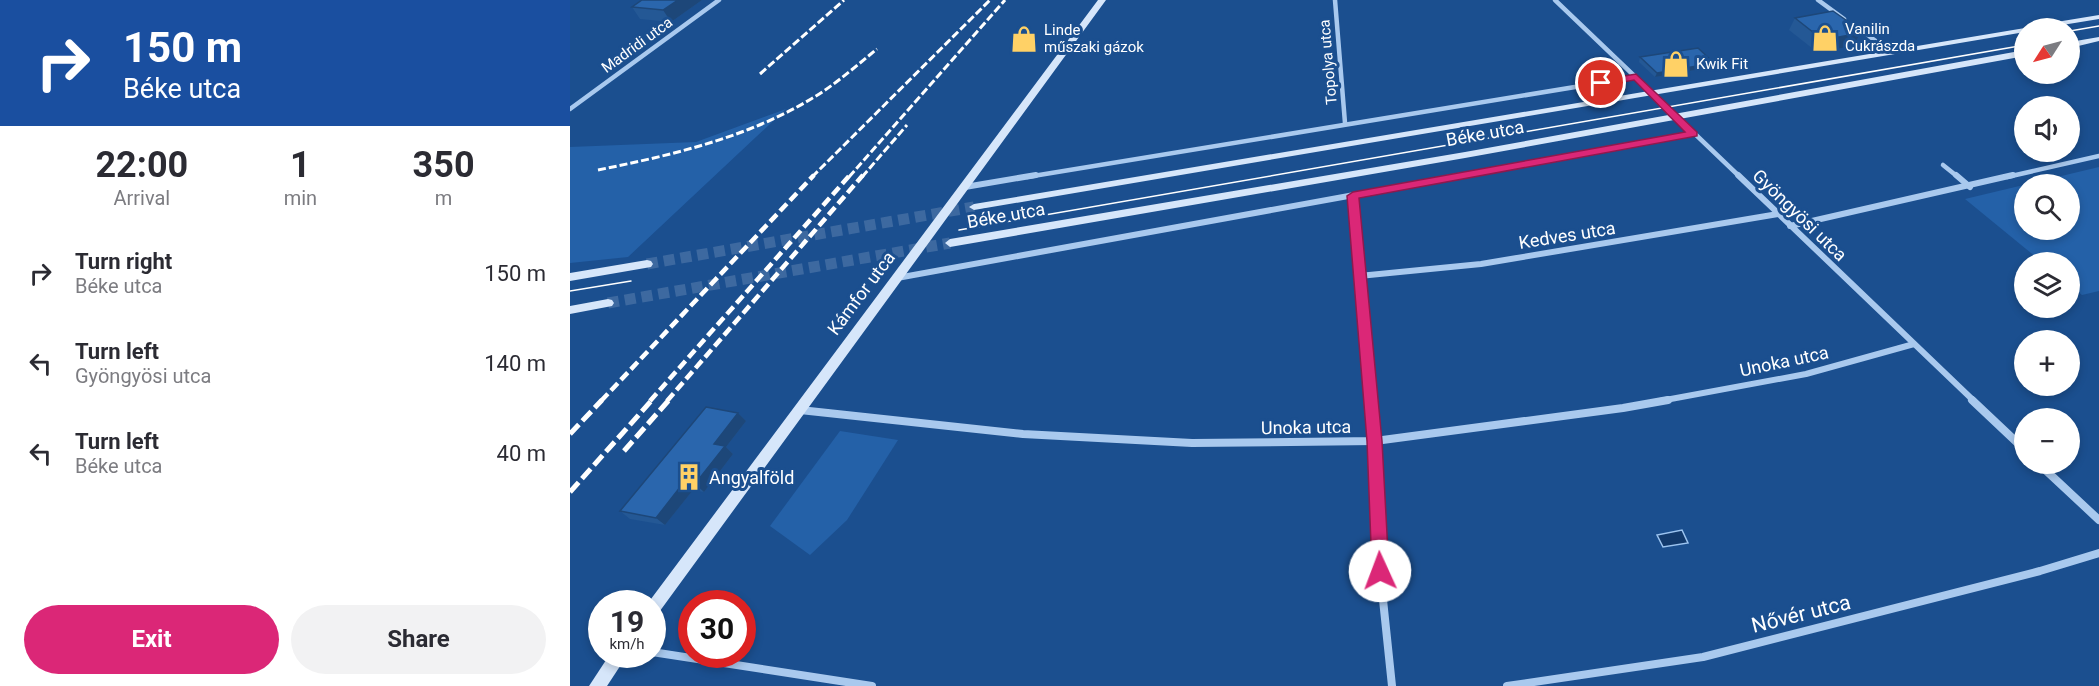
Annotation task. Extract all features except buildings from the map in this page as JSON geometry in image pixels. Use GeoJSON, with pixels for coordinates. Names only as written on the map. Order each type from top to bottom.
{"type":"FeatureCollection","features":[{"type":"Feature","properties":{"kind":"main road","name":"Kámfor utca"},"geometry":{"type":"LineString","coordinates":[[666,591],[1102,0]]}},
{"type":"Feature","properties":{"kind":"main road"},"geometry":{"type":"LineString","coordinates":[[2080,20],[2099,17]]}},
{"type":"Feature","properties":{"kind":"main road","name":"Béke utca"},"geometry":{"type":"LineString","coordinates":[[975,207],[2014,32]]}},
{"type":"Feature","properties":{"kind":"main road"},"geometry":{"type":"LineString","coordinates":[[2080,43],[2099,39]]}},
{"type":"Feature","properties":{"kind":"main road","name":"Béke utca"},"geometry":{"type":"LineString","coordinates":[[950,243],[1465,155],[2014,55]]}},
{"type":"Feature","properties":{"kind":"main road"},"geometry":{"type":"LineString","coordinates":[[570,277],[647,264]]}},
{"type":"Feature","properties":{"kind":"main road"},"geometry":{"type":"LineString","coordinates":[[570,310],[608,303]]}},
{"type":"Feature","properties":{"kind":"main road"},"geometry":{"type":"LineString","coordinates":[[597,686],[610,668]]}},
{"type":"Feature","properties":{"kind":"street","name":"Madridi utca"},"geometry":{"type":"LineString","coordinates":[[570,110],[719,0]]}},
{"type":"Feature","properties":{"kind":"street","name":"Topolya utca"},"geometry":{"type":"LineString","coordinates":[[1335,0],[1345,123]]}},
{"type":"Feature","properties":{"kind":"street","name":"Gyöngyösi utca"},"geometry":{"type":"LineString","coordinates":[[1555,0],[2014,439]]}},
{"type":"Feature","properties":{"kind":"street"},"geometry":{"type":"LineString","coordinates":[[1818,0],[1891,52]]}},
{"type":"Feature","properties":{"kind":"street","name":"Béke utca"},"geometry":{"type":"LineString","coordinates":[[965,187],[1636,76]]}},
{"type":"Feature","properties":{"kind":"street","name":"Béke utca"},"geometry":{"type":"LineString","coordinates":[[896,278],[1693,134]]}},
{"type":"Feature","properties":{"kind":"street"},"geometry":{"type":"LineString","coordinates":[[1790,226],[2099,156]]}},
{"type":"Feature","properties":{"kind":"street"},"geometry":{"type":"LineString","coordinates":[[1943,165],[1970,187]]}},
{"type":"Feature","properties":{"kind":"street"},"geometry":{"type":"LineString","coordinates":[[1353,196],[1375,441],[1380,571],[1392,686]]}},
{"type":"Feature","properties":{"kind":"street","name":"Kedves utca"},"geometry":{"type":"LineString","coordinates":[[1359,276],[1481,264],[1778,214]]}},
{"type":"Feature","properties":{"kind":"street","name":"Unoka utca"},"geometry":{"type":"LineString","coordinates":[[799,410],[1023,434],[1181,443],[1375,441],[1623,408],[1806,374],[1914,344]]}},
{"type":"Feature","properties":{"kind":"street"},"geometry":{"type":"LineString","coordinates":[[2050,474],[2099,520]]}},
{"type":"Feature","properties":{"kind":"street","name":"Nővér utca"},"geometry":{"type":"LineString","coordinates":[[1507,686],[1703,657],[2028,574],[2099,553]]}},
{"type":"Feature","properties":{"kind":"street"},"geometry":{"type":"LineString","coordinates":[[666,654],[872,686]]}},
{"type":"Feature","properties":{"kind":"shaded area"},"geometry":{"type":"Polygon","coordinates":[[[786,109],[628,257],[570,263],[570,147],[696,142],[786,109]]]}},
{"type":"Feature","properties":{"kind":"shaded area"},"geometry":{"type":"Polygon","coordinates":[[[2099,167],[2099,291],[2082,295],[2080,293],[2080,252],[2030,252],[2015,240],[2080,240],[2080,174],[2070,174],[2099,167]]]}},
{"type":"Feature","properties":{"kind":"shaded area"},"geometry":{"type":"Polygon","coordinates":[[[2014,188],[2014,239],[1965,199],[2014,188]]]}},
{"type":"Feature","properties":{"kind":"shaded area"},"geometry":{"type":"Polygon","coordinates":[[[840,431],[898,440],[847,520],[810,555],[770,526],[840,431]]]}},
{"type":"Feature","properties":{"kind":"shaded area"},"geometry":{"type":"Polygon","coordinates":[[[1682,530],[1688,543],[1663,547],[1657,535],[1682,530]]]}},
{"type":"Feature","properties":{"kind":"tunnel"},"geometry":{"type":"LineString","coordinates":[[647,264],[974,207]]}},
{"type":"Feature","properties":{"kind":"tunnel"},"geometry":{"type":"LineString","coordinates":[[608,303],[950,243]]}},
{"type":"Feature","properties":{"kind":"tram line"},"geometry":{"type":"LineString","coordinates":[[2080,29],[2099,26]]}},
{"type":"Feature","properties":{"kind":"tram line"},"geometry":{"type":"LineString","coordinates":[[959,230],[2014,47]]}},
{"type":"Feature","properties":{"kind":"tram line"},"geometry":{"type":"LineString","coordinates":[[570,291],[631,281]]}},
{"type":"Feature","properties":{"kind":"railway"},"geometry":{"type":"LineString","coordinates":[[760,74],[844,0]]}},
{"type":"Feature","properties":{"kind":"railway"},"geometry":{"type":"LineString","coordinates":[[814,175],[990,0]]}},
{"type":"Feature","properties":{"kind":"railway"},"geometry":{"type":"LineString","coordinates":[[849,177],[1005,0]]}},
{"type":"Feature","properties":{"kind":"railway"},"geometry":{"type":"LineString","coordinates":[[598,170],[708,144],[761,124],[820,94],[877,49]]}},
{"type":"Feature","properties":{"kind":"railway"},"geometry":{"type":"LineString","coordinates":[[862,177],[907,125]]}},
{"type":"Feature","properties":{"kind":"railway"},"geometry":{"type":"LineString","coordinates":[[601,401],[814,175]]}},
{"type":"Feature","properties":{"kind":"railway"},"geometry":{"type":"LineString","coordinates":[[650,401],[850,175]]}},
{"type":"Feature","properties":{"kind":"railway"},"geometry":{"type":"LineString","coordinates":[[667,401],[863,175]]}},
{"type":"Feature","properties":{"kind":"railway"},"geometry":{"type":"LineString","coordinates":[[570,434],[602,400]]}},
{"type":"Feature","properties":{"kind":"railway"},"geometry":{"type":"LineString","coordinates":[[570,492],[652,400]]}},
{"type":"Feature","properties":{"kind":"railway"},"geometry":{"type":"LineString","coordinates":[[624,451],[669,400]]}},
{"type":"Feature","properties":{"kind":"place","name":"Vanilin Cukrászda"},"geometry":{"type":"Point","coordinates":[1825,38]}},
{"type":"Feature","properties":{"kind":"place","name":"Linde műszaki gázok"},"geometry":{"type":"Point","coordinates":[1024,39]}},
{"type":"Feature","properties":{"kind":"place","name":"Kwik Fit"},"geometry":{"type":"Point","coordinates":[1676,64]}},
{"type":"Feature","properties":{"kind":"place","name":"Angyalföld"},"geometry":{"type":"Point","coordinates":[689,477]}},
{"type":"Feature","properties":{"kind":"route"},"geometry":{"type":"LineString","coordinates":[[1380,571],[1375,441],[1353,196],[1693,134],[1636,76],[1601,83]]}}]}
